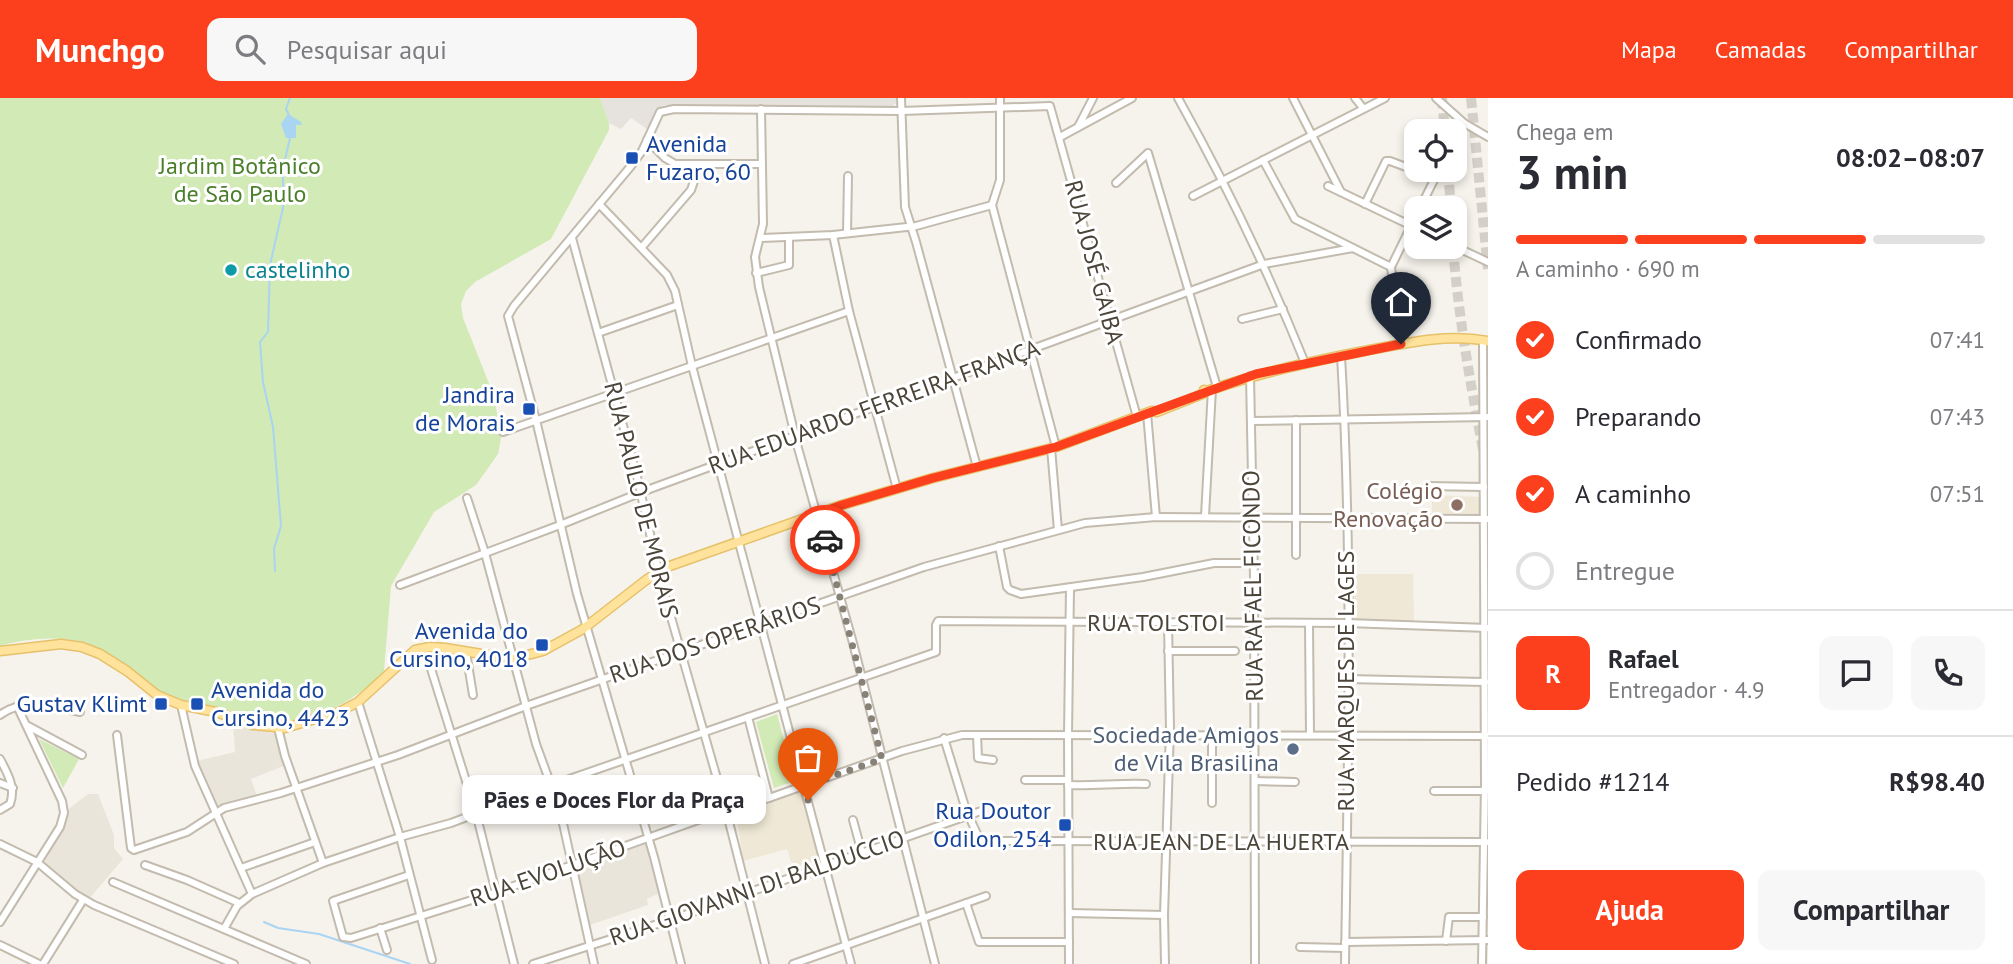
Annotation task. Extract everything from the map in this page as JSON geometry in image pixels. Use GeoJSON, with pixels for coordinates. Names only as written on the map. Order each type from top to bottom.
{"type":"FeatureCollection","features":[{"type":"Feature","properties":{"kind":"main road"},"geometry":{"type":"LineString","coordinates":[[0,651],[61,644],[82,647],[100,654],[127,671],[157,695],[181,705],[278,728],[313,721],[358,702],[415,650],[430,647],[512,659],[543,651],[588,626],[659,571],[842,505],[1054,447],[1150,412],[1157,412],[1250,376],[1441,338],[1486,341]]}},
{"type":"Feature","properties":{"kind":"street"},"geometry":{"type":"LineString","coordinates":[[901,98],[905,208],[977,467]]}},
{"type":"Feature","properties":{"kind":"street"},"geometry":{"type":"LineString","coordinates":[[1000,98],[1000,180],[992,205],[1031,348],[1054,447],[1058,530]]}},
{"type":"Feature","properties":{"kind":"street"},"geometry":{"type":"LineString","coordinates":[[1077,128],[1093,98]]}},
{"type":"Feature","properties":{"kind":"street"},"geometry":{"type":"LineString","coordinates":[[1060,137],[1132,98]]}},
{"type":"Feature","properties":{"kind":"street"},"geometry":{"type":"LineString","coordinates":[[1178,98],[1264,264],[1305,363]]}},
{"type":"Feature","properties":{"kind":"street"},"geometry":{"type":"LineString","coordinates":[[1293,98],[1341,192]]}},
{"type":"Feature","properties":{"kind":"street"},"geometry":{"type":"LineString","coordinates":[[1355,98],[1363,108]]}},
{"type":"Feature","properties":{"kind":"street"},"geometry":{"type":"LineString","coordinates":[[1193,197],[1385,98]]}},
{"type":"Feature","properties":{"kind":"street"},"geometry":{"type":"LineString","coordinates":[[1436,98],[1460,119]]}},
{"type":"Feature","properties":{"kind":"street","name":"RUA JOSÉ GAIBA"},"geometry":{"type":"LineString","coordinates":[[1000,108],[1047,105],[1052,108],[1137,417]]}},
{"type":"Feature","properties":{"kind":"street"},"geometry":{"type":"LineString","coordinates":[[681,964],[648,838],[577,594],[508,316],[510,310],[631,166],[660,112],[1000,108]]}},
{"type":"Feature","properties":{"kind":"street"},"geometry":{"type":"LineString","coordinates":[[761,109],[763,198],[760,238],[755,257],[756,272],[796,436],[936,964]]}},
{"type":"Feature","properties":{"kind":"street"},"geometry":{"type":"LineString","coordinates":[[1467,125],[1488,137]]}},
{"type":"Feature","properties":{"kind":"street"},"geometry":{"type":"LineString","coordinates":[[647,140],[675,164],[761,164]]}},
{"type":"Feature","properties":{"kind":"street"},"geometry":{"type":"LineString","coordinates":[[1116,183],[1148,153],[1188,291],[1212,389],[1205,516]]}},
{"type":"Feature","properties":{"kind":"street"},"geometry":{"type":"LineString","coordinates":[[1263,160],[1295,219],[1391,267]]}},
{"type":"Feature","properties":{"kind":"street"},"geometry":{"type":"LineString","coordinates":[[1365,204],[1386,161],[1404,166]]}},
{"type":"Feature","properties":{"kind":"street"},"geometry":{"type":"LineString","coordinates":[[642,247],[691,190],[700,164]]}},
{"type":"Feature","properties":{"kind":"street"},"geometry":{"type":"LineString","coordinates":[[847,233],[848,176]]}},
{"type":"Feature","properties":{"kind":"street"},"geometry":{"type":"LineString","coordinates":[[1328,186],[1404,223]]}},
{"type":"Feature","properties":{"kind":"street"},"geometry":{"type":"LineString","coordinates":[[599,204],[667,275],[675,291],[692,366],[851,964]]}},
{"type":"Feature","properties":{"kind":"street"},"geometry":{"type":"LineString","coordinates":[[760,238],[911,227],[992,205]]}},
{"type":"Feature","properties":{"kind":"street"},"geometry":{"type":"LineString","coordinates":[[833,234],[849,311],[897,489]]}},
{"type":"Feature","properties":{"kind":"street"},"geometry":{"type":"LineString","coordinates":[[756,272],[789,265],[789,237]]}},
{"type":"Feature","properties":{"kind":"street","name":"RUA PAULO DE MORAIS"},"geometry":{"type":"LineString","coordinates":[[572,238],[765,964]]}},
{"type":"Feature","properties":{"kind":"street"},"geometry":{"type":"LineString","coordinates":[[1401,344],[1391,267],[1404,243]]}},
{"type":"Feature","properties":{"kind":"street","name":"RUA EDUARDO FERREIRA FRANÇA"},"geometry":{"type":"LineString","coordinates":[[400,584],[1031,348],[1264,264],[1353,248]]}},
{"type":"Feature","properties":{"kind":"street"},"geometry":{"type":"LineString","coordinates":[[1467,252],[1488,262]]}},
{"type":"Feature","properties":{"kind":"street"},"geometry":{"type":"LineString","coordinates":[[598,333],[678,305]]}},
{"type":"Feature","properties":{"kind":"street"},"geometry":{"type":"LineString","coordinates":[[1242,319],[1283,309]]}},
{"type":"Feature","properties":{"kind":"street"},"geometry":{"type":"LineString","coordinates":[[503,432],[849,311]]}},
{"type":"Feature","properties":{"kind":"street"},"geometry":{"type":"LineString","coordinates":[[1482,964],[1486,940],[1483,917],[1486,842],[1486,341]]}},
{"type":"Feature","properties":{"kind":"street","name":"RUA MARQUES DE LAGES"},"geometry":{"type":"LineString","coordinates":[[1341,356],[1345,419],[1348,624],[1345,964]]}},
{"type":"Feature","properties":{"kind":"street","name":"RUA RAFAEL FICONDO"},"geometry":{"type":"LineString","coordinates":[[1250,376],[1254,564],[1255,964]]}},
{"type":"Feature","properties":{"kind":"street"},"geometry":{"type":"LineString","coordinates":[[1150,412],[1156,517]]}},
{"type":"Feature","properties":{"kind":"street"},"geometry":{"type":"LineString","coordinates":[[1252,421],[1486,417]]}},
{"type":"Feature","properties":{"kind":"street"},"geometry":{"type":"LineString","coordinates":[[1296,420],[1296,555]]}},
{"type":"Feature","properties":{"kind":"street"},"geometry":{"type":"LineString","coordinates":[[1427,486],[1484,487]]}},
{"type":"Feature","properties":{"kind":"street"},"geometry":{"type":"LineString","coordinates":[[467,498],[485,553],[512,659],[550,786],[557,801],[593,964]]}},
{"type":"Feature","properties":{"kind":"street","name":"RUA DOS OPERÁRIOS"},"geometry":{"type":"LineString","coordinates":[[117,735],[131,848],[134,850],[187,832],[216,812],[240,803],[266,797],[452,736],[526,706],[923,567],[1098,520],[1205,516],[1486,519]]}},
{"type":"Feature","properties":{"kind":"street"},"geometry":{"type":"LineString","coordinates":[[999,546],[1005,581],[1010,590],[1021,594],[1191,569],[1214,563],[1254,564]]}},
{"type":"Feature","properties":{"kind":"street"},"geometry":{"type":"LineString","coordinates":[[1069,964],[1070,588]]}},
{"type":"Feature","properties":{"kind":"street","name":"RUA TOLSTOI"},"geometry":{"type":"LineString","coordinates":[[860,678],[936,652],[938,621],[1348,624],[1486,628]]}},
{"type":"Feature","properties":{"kind":"street"},"geometry":{"type":"LineString","coordinates":[[1165,964],[1170,735],[1168,623]]}},
{"type":"Feature","properties":{"kind":"street"},"geometry":{"type":"LineString","coordinates":[[1309,624],[1310,735]]}},
{"type":"Feature","properties":{"kind":"street"},"geometry":{"type":"LineString","coordinates":[[1168,651],[1235,651]]}},
{"type":"Feature","properties":{"kind":"street"},"geometry":{"type":"LineString","coordinates":[[466,652],[474,695]]}},
{"type":"Feature","properties":{"kind":"street"},"geometry":{"type":"LineString","coordinates":[[427,656],[476,813],[514,964]]}},
{"type":"Feature","properties":{"kind":"street"},"geometry":{"type":"LineString","coordinates":[[224,929],[239,903],[252,894],[323,863],[442,826],[860,678]]}},
{"type":"Feature","properties":{"kind":"street"},"geometry":{"type":"LineString","coordinates":[[1347,679],[1485,682]]}},
{"type":"Feature","properties":{"kind":"street"},"geometry":{"type":"LineString","coordinates":[[358,702],[400,837],[432,960]]}},
{"type":"Feature","properties":{"kind":"street"},"geometry":{"type":"LineString","coordinates":[[0,715],[17,706],[34,705],[79,712]]}},
{"type":"Feature","properties":{"kind":"street"},"geometry":{"type":"LineString","coordinates":[[181,705],[195,766],[252,894]]}},
{"type":"Feature","properties":{"kind":"street"},"geometry":{"type":"LineString","coordinates":[[0,922],[60,827],[64,808],[17,706]]}},
{"type":"Feature","properties":{"kind":"street"},"geometry":{"type":"LineString","coordinates":[[748,717],[769,798]]}},
{"type":"Feature","properties":{"kind":"street"},"geometry":{"type":"LineString","coordinates":[[27,725],[82,755]]}},
{"type":"Feature","properties":{"kind":"street"},"geometry":{"type":"LineString","coordinates":[[278,728],[323,863]]}},
{"type":"Feature","properties":{"kind":"street"},"geometry":{"type":"LineString","coordinates":[[977,735],[978,758],[993,760]]}},
{"type":"Feature","properties":{"kind":"street","name":"RUA EVOLUÇÃO"},"geometry":{"type":"LineString","coordinates":[[409,874],[332,902],[342,935],[348,940],[494,893],[726,810],[944,738],[977,735],[1486,736]]}},
{"type":"Feature","properties":{"kind":"street"},"geometry":{"type":"LineString","coordinates":[[1212,735],[1212,803]]}},
{"type":"Feature","properties":{"kind":"street"},"geometry":{"type":"LineString","coordinates":[[944,738],[969,816]]}},
{"type":"Feature","properties":{"kind":"street"},"geometry":{"type":"LineString","coordinates":[[0,759],[12,789],[12,801],[0,810]]}},
{"type":"Feature","properties":{"kind":"street"},"geometry":{"type":"LineString","coordinates":[[1025,780],[1104,786],[1116,783],[1146,784]]}},
{"type":"Feature","properties":{"kind":"street"},"geometry":{"type":"LineString","coordinates":[[1255,781],[1296,782]]}},
{"type":"Feature","properties":{"kind":"street"},"geometry":{"type":"LineString","coordinates":[[0,783],[12,789]]}},
{"type":"Feature","properties":{"kind":"street"},"geometry":{"type":"LineString","coordinates":[[1434,791],[1486,786]]}},
{"type":"Feature","properties":{"kind":"street","name":"RUA GIOVANNI DI BALDUCCIO"},"geometry":{"type":"LineString","coordinates":[[533,964],[670,920],[981,811]]}},
{"type":"Feature","properties":{"kind":"street","name":"RUA JEAN DE LA HUERTA"},"geometry":{"type":"LineString","coordinates":[[969,816],[983,840],[1486,842]]}},
{"type":"Feature","properties":{"kind":"street"},"geometry":{"type":"LineString","coordinates":[[852,820],[862,853]]}},
{"type":"Feature","properties":{"kind":"street"},"geometry":{"type":"LineString","coordinates":[[241,868],[315,842]]}},
{"type":"Feature","properties":{"kind":"street"},"geometry":{"type":"LineString","coordinates":[[0,844],[37,862],[83,900],[234,964]]}},
{"type":"Feature","properties":{"kind":"street"},"geometry":{"type":"LineString","coordinates":[[145,865],[239,903]]}},
{"type":"Feature","properties":{"kind":"street"},"geometry":{"type":"LineString","coordinates":[[113,882],[224,929],[287,961],[306,964]]}},
{"type":"Feature","properties":{"kind":"street"},"geometry":{"type":"LineString","coordinates":[[793,964],[986,896]]}},
{"type":"Feature","properties":{"kind":"street"},"geometry":{"type":"LineString","coordinates":[[0,945],[28,962],[41,964],[83,900]]}},
{"type":"Feature","properties":{"kind":"street"},"geometry":{"type":"LineString","coordinates":[[966,903],[979,942],[1069,942]]}},
{"type":"Feature","properties":{"kind":"street"},"geometry":{"type":"LineString","coordinates":[[1069,914],[1164,915]]}},
{"type":"Feature","properties":{"kind":"street"},"geometry":{"type":"LineString","coordinates":[[1446,941],[1449,917],[1483,917]]}},
{"type":"Feature","properties":{"kind":"street"},"geometry":{"type":"LineString","coordinates":[[380,928],[387,950]]}},
{"type":"Feature","properties":{"kind":"street"},"geometry":{"type":"LineString","coordinates":[[1300,947],[1486,940]]}},
{"type":"Feature","properties":{"kind":"shaded area"},"geometry":{"type":"Polygon","coordinates":[[[600,98],[896,98],[896,103],[892,107],[664,105],[656,109],[647,129],[631,118],[621,129],[609,123],[600,98]]]}},
{"type":"Feature","properties":{"kind":"shaded area","name":"Colégio Renovação"},"geometry":{"type":"Polygon","coordinates":[[[1432,495],[1481,497],[1481,514],[1432,513],[1432,495]]]}},
{"type":"Feature","properties":{"kind":"shaded area"},"geometry":{"type":"Polygon","coordinates":[[[1351,574],[1413,574],[1414,621],[1353,620],[1351,574]]]}},
{"type":"Feature","properties":{"kind":"shaded area"},"geometry":{"type":"Polygon","coordinates":[[[233,723],[276,734],[286,765],[251,779],[257,796],[220,807],[213,801],[197,761],[235,752],[233,723]]]}},
{"type":"Feature","properties":{"kind":"shaded area"},"geometry":{"type":"Polygon","coordinates":[[[802,791],[820,860],[793,868],[787,849],[743,861],[736,812],[802,791]]]}},
{"type":"Feature","properties":{"kind":"shaded area"},"geometry":{"type":"Polygon","coordinates":[[[88,794],[98,794],[114,835],[114,848],[123,859],[88,900],[44,863],[63,829],[65,812],[88,794]]]}},
{"type":"Feature","properties":{"kind":"shaded area"},"geometry":{"type":"Polygon","coordinates":[[[649,843],[662,892],[647,899],[648,905],[587,926],[576,869],[649,843]]]}},
{"type":"Feature","properties":{"kind":"green space","name":"Jardim Botânico de São Paulo"},"geometry":{"type":"Polygon","coordinates":[[[0,98],[600,98],[609,130],[551,239],[475,282],[466,291],[461,304],[463,318],[494,396],[501,438],[498,454],[476,485],[434,512],[391,586],[384,671],[365,689],[345,702],[323,713],[298,720],[266,723],[226,709],[166,695],[117,659],[90,645],[45,639],[0,646],[0,98]]]}},
{"type":"Feature","properties":{"kind":"green space"},"geometry":{"type":"Polygon","coordinates":[[[777,714],[795,781],[774,788],[756,722],[777,714]]]}},
{"type":"Feature","properties":{"kind":"green space"},"geometry":{"type":"Polygon","coordinates":[[[39,739],[79,759],[63,788],[39,739]]]}},
{"type":"Feature","properties":{"kind":"water"},"geometry":{"type":"Polygon","coordinates":[[[288,114],[302,125],[296,125],[296,138],[286,138],[281,124],[288,114]]]}},
{"type":"Feature","properties":{"kind":"waterway"},"geometry":{"type":"LineString","coordinates":[[289,115],[286,109],[290,98]]}},
{"type":"Feature","properties":{"kind":"waterway"},"geometry":{"type":"LineString","coordinates":[[275,571],[274,549],[281,526],[273,427],[263,382],[260,342],[268,332],[270,265],[283,208],[283,168],[290,138]]}},
{"type":"Feature","properties":{"kind":"waterway"},"geometry":{"type":"LineString","coordinates":[[264,922],[278,928],[319,934],[410,964]]}},
{"type":"Feature","properties":{"kind":"tunnel"},"geometry":{"type":"LineString","coordinates":[[1442,98],[1444,119]]}},
{"type":"Feature","properties":{"kind":"tunnel"},"geometry":{"type":"LineString","coordinates":[[1471,98],[1488,269]]}},
{"type":"Feature","properties":{"kind":"tunnel"},"geometry":{"type":"LineString","coordinates":[[1449,182],[1450,196]]}},
{"type":"Feature","properties":{"kind":"tunnel"},"geometry":{"type":"LineString","coordinates":[[1454,259],[1463,333],[1488,475]]}},
{"type":"Feature","properties":{"kind":"way so far"},"geometry":{"type":"LineString","coordinates":[[808,800],[804,786],[882,759],[825,540]]}},
{"type":"Feature","properties":{"kind":"place","name":"Avenida Fuzaro, 60"},"geometry":{"type":"Point","coordinates":[632,158]}},
{"type":"Feature","properties":{"kind":"place","name":"castelinho"},"geometry":{"type":"Point","coordinates":[231,270]}},
{"type":"Feature","properties":{"kind":"place","name":"Jandira de Morais"},"geometry":{"type":"Point","coordinates":[529,409]}},
{"type":"Feature","properties":{"kind":"place","name":"Colégio Renovação"},"geometry":{"type":"Point","coordinates":[1457,505]}},
{"type":"Feature","properties":{"kind":"place","name":"Avenida do Cursino, 4018"},"geometry":{"type":"Point","coordinates":[542,645]}},
{"type":"Feature","properties":{"kind":"place","name":"Gustav Klimt"},"geometry":{"type":"Point","coordinates":[161,704]}},
{"type":"Feature","properties":{"kind":"place","name":"Avenida do Cursino, 4423"},"geometry":{"type":"Point","coordinates":[197,704]}},
{"type":"Feature","properties":{"kind":"place","name":"Sociedade Amigos de Vila Brasilina"},"geometry":{"type":"Point","coordinates":[1293,749]}},
{"type":"Feature","properties":{"kind":"place","name":"Pães e Doces Flor da Praça"},"geometry":{"type":"Point","coordinates":[808,800]}},
{"type":"Feature","properties":{"kind":"place","name":"Rua Doutor Odilon, 254"},"geometry":{"type":"Point","coordinates":[1065,825]}},
{"type":"Feature","properties":{"kind":"route"},"geometry":{"type":"LineString","coordinates":[[825,540],[818,514],[842,505],[933,478],[1056,447],[1256,374],[1401,344]]}}]}
